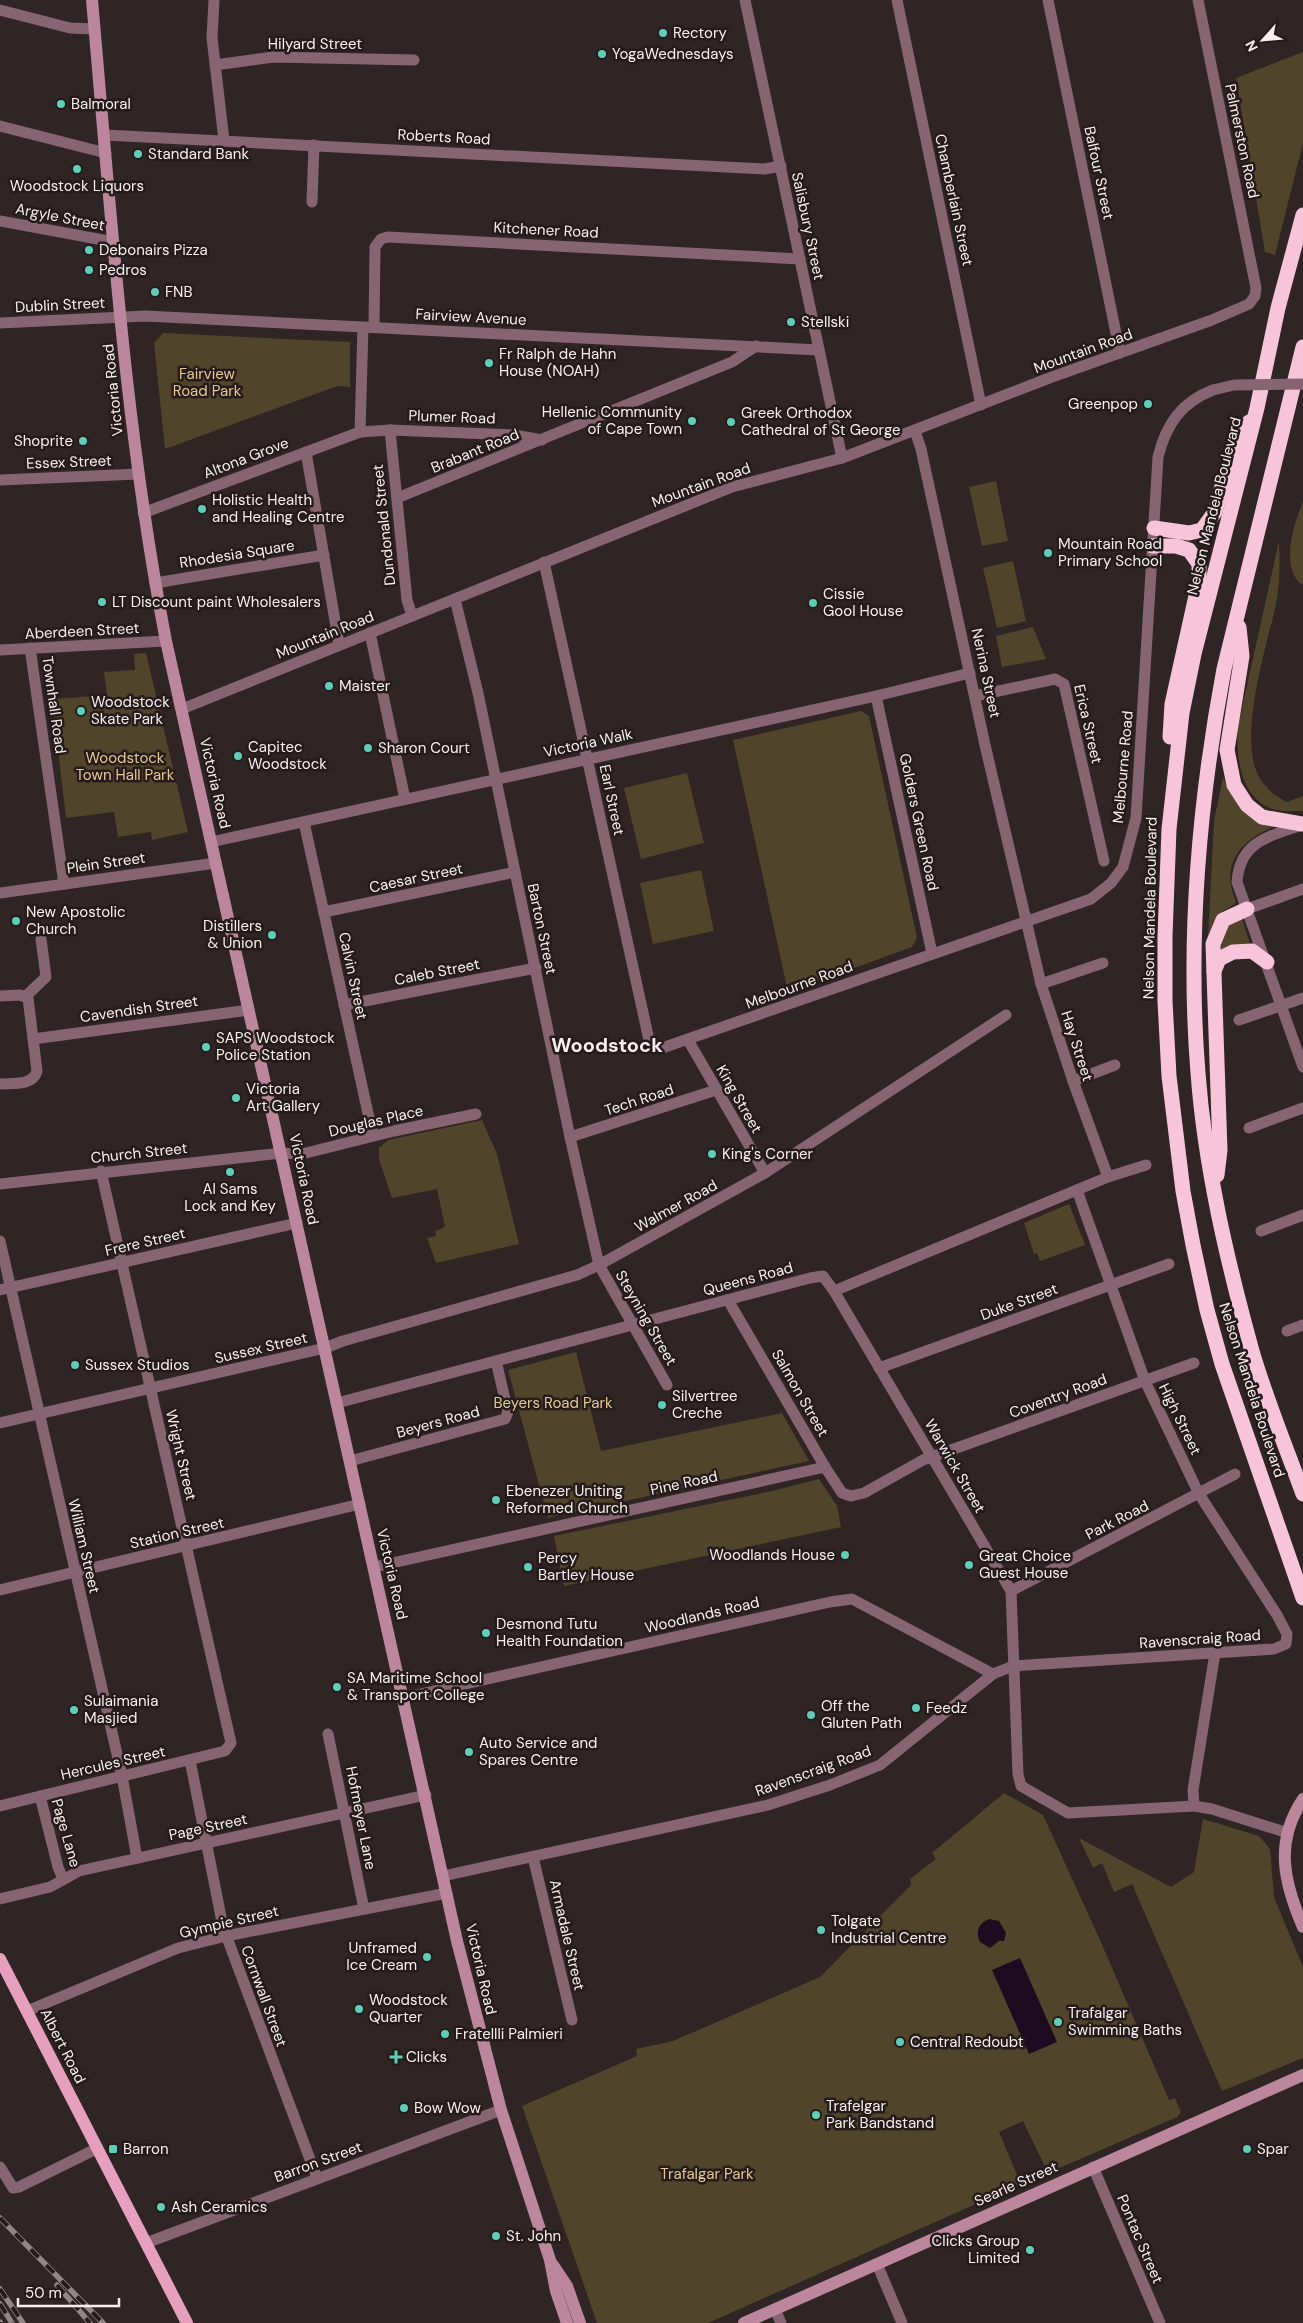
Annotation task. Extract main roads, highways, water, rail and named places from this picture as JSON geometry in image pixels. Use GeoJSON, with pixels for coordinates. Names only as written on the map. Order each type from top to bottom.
{"type":"FeatureCollection","features":[{"type":"Feature","properties":{"kind":"highway","name":"Nelson Mandela Boulevard"},"geometry":{"type":"LineString","coordinates":[[1303,215],[1278,308],[1257,408],[1194,654],[1181,722],[1169,828],[1165,1002],[1169,1076],[1183,1191],[1207,1310],[1222,1364],[1303,1598]]}},
{"type":"Feature","properties":{"kind":"highway","name":"Nelson Mandela Boulevard"},"geometry":{"type":"LineString","coordinates":[[1303,347],[1224,669],[1214,723],[1198,855],[1195,964],[1198,1063],[1204,1126],[1214,1191],[1253,1353],[1303,1494]]}},
{"type":"Feature","properties":{"kind":"highway"},"geometry":{"type":"LineString","coordinates":[[1154,528],[1189,534],[1202,530],[1216,512],[1232,450],[1257,408]]}},
{"type":"Feature","properties":{"kind":"highway"},"geometry":{"type":"LineString","coordinates":[[1152,546],[1176,546],[1189,550],[1198,564],[1199,582],[1172,704],[1168,765],[1169,828]]}},
{"type":"Feature","properties":{"kind":"highway"},"geometry":{"type":"LineString","coordinates":[[1238,618],[1242,656],[1227,750],[1234,785],[1247,805],[1262,817],[1303,824]]}},
{"type":"Feature","properties":{"kind":"highway"},"geometry":{"type":"LineString","coordinates":[[1214,1191],[1220,1150],[1213,944],[1223,920],[1247,909]]}},
{"type":"Feature","properties":{"kind":"highway"},"geometry":{"type":"LineString","coordinates":[[1214,971],[1219,959],[1233,952],[1252,951],[1267,962]]}},
{"type":"Feature","properties":{"kind":"main road","name":"Victoria Road"},"geometry":{"type":"LineString","coordinates":[[92,0],[121,317],[143,512],[166,641],[478,2028],[501,2110],[550,2260],[556,2291],[567,2323]]}},
{"type":"Feature","properties":{"kind":"main road"},"geometry":{"type":"LineString","coordinates":[[1303,1799],[1288,1832],[1284,1852],[1288,1889],[1303,1927]]}},
{"type":"Feature","properties":{"kind":"main road","name":"Albert Road"},"geometry":{"type":"LineString","coordinates":[[0,1959],[187,2323]]}},
{"type":"Feature","properties":{"kind":"main road","name":"Searle Street"},"geometry":{"type":"LineString","coordinates":[[744,2323],[1303,2075]]}},
{"type":"Feature","properties":{"kind":"main road","name":"Victoria Road"},"geometry":{"type":"LineString","coordinates":[[550,2260],[567,2286],[580,2323]]}},
{"type":"Feature","properties":{"kind":"railway"},"geometry":{"type":"LineString","coordinates":[[0,2218],[103,2323]]}},
{"type":"Feature","properties":{"kind":"railway"},"geometry":{"type":"LineString","coordinates":[[57,2285],[90,2323]]}},
{"type":"Feature","properties":{"kind":"railway"},"geometry":{"type":"LineString","coordinates":[[0,2289],[23,2323]]}},
{"type":"Feature","properties":{"kind":"railway"},"geometry":{"type":"LineString","coordinates":[[0,2304],[12,2323]]}},
{"type":"Feature","properties":{"kind":"place","name":"Rectory"},"geometry":{"type":"Point","coordinates":[663,33]}},
{"type":"Feature","properties":{"kind":"place","name":"YogaWednesdays"},"geometry":{"type":"Point","coordinates":[602,54]}},
{"type":"Feature","properties":{"kind":"place","name":"Balmoral"},"geometry":{"type":"Point","coordinates":[61,104]}},
{"type":"Feature","properties":{"kind":"place","name":"Standard Bank"},"geometry":{"type":"Point","coordinates":[138,154]}},
{"type":"Feature","properties":{"kind":"place","name":"Woodstock Liquors"},"geometry":{"type":"Point","coordinates":[77,169]}},
{"type":"Feature","properties":{"kind":"place","name":"Debonairs Pizza"},"geometry":{"type":"Point","coordinates":[89,250]}},
{"type":"Feature","properties":{"kind":"place","name":"Pedros"},"geometry":{"type":"Point","coordinates":[89,270]}},
{"type":"Feature","properties":{"kind":"place","name":"FNB"},"geometry":{"type":"Point","coordinates":[155,292]}},
{"type":"Feature","properties":{"kind":"place","name":"Stellski"},"geometry":{"type":"Point","coordinates":[791,322]}},
{"type":"Feature","properties":{"kind":"place","name":"Fr Ralph de Hahn House (NOAH)"},"geometry":{"type":"Point","coordinates":[489,363]}},
{"type":"Feature","properties":{"kind":"place","name":"Greenpop"},"geometry":{"type":"Point","coordinates":[1148,404]}},
{"type":"Feature","properties":{"kind":"place","name":"Hellenic Community of Cape Town"},"geometry":{"type":"Point","coordinates":[692,421]}},
{"type":"Feature","properties":{"kind":"place","name":"Greek Orthodox Cathedral of St George"},"geometry":{"type":"Point","coordinates":[731,422]}},
{"type":"Feature","properties":{"kind":"place","name":"Shoprite"},"geometry":{"type":"Point","coordinates":[83,441]}},
{"type":"Feature","properties":{"kind":"place","name":"Holistic Health and Healing Centre"},"geometry":{"type":"Point","coordinates":[202,509]}},
{"type":"Feature","properties":{"kind":"place","name":"Mountain Road Primary School"},"geometry":{"type":"Point","coordinates":[1048,553]}},
{"type":"Feature","properties":{"kind":"place","name":"LT Discount paint Wholesalers"},"geometry":{"type":"Point","coordinates":[102,602]}},
{"type":"Feature","properties":{"kind":"place","name":"Cissie Gool House"},"geometry":{"type":"Point","coordinates":[813,603]}},
{"type":"Feature","properties":{"kind":"place","name":"Maister"},"geometry":{"type":"Point","coordinates":[329,686]}},
{"type":"Feature","properties":{"kind":"place","name":"Woodstock Skate Park"},"geometry":{"type":"Point","coordinates":[81,711]}},
{"type":"Feature","properties":{"kind":"place","name":"Sharon Court"},"geometry":{"type":"Point","coordinates":[368,748]}},
{"type":"Feature","properties":{"kind":"place","name":"Capitec Woodstock"},"geometry":{"type":"Point","coordinates":[238,756]}},
{"type":"Feature","properties":{"kind":"place","name":"New Apostolic Church"},"geometry":{"type":"Point","coordinates":[16,921]}},
{"type":"Feature","properties":{"kind":"place","name":"Distillers & Union"},"geometry":{"type":"Point","coordinates":[272,935]}},
{"type":"Feature","properties":{"kind":"place","name":"SAPS Woodstock Police Station"},"geometry":{"type":"Point","coordinates":[206,1047]}},
{"type":"Feature","properties":{"kind":"place","name":"Victoria Art Gallery"},"geometry":{"type":"Point","coordinates":[236,1098]}},
{"type":"Feature","properties":{"kind":"place","name":"King's Corner"},"geometry":{"type":"Point","coordinates":[712,1154]}},
{"type":"Feature","properties":{"kind":"place","name":"Al Sams Lock and Key"},"geometry":{"type":"Point","coordinates":[230,1172]}},
{"type":"Feature","properties":{"kind":"place","name":"Sussex Studios"},"geometry":{"type":"Point","coordinates":[75,1365]}},
{"type":"Feature","properties":{"kind":"place","name":"Silvertree Creche"},"geometry":{"type":"Point","coordinates":[662,1405]}},
{"type":"Feature","properties":{"kind":"place","name":"Ebenezer Uniting Reformed Church"},"geometry":{"type":"Point","coordinates":[496,1500]}},
{"type":"Feature","properties":{"kind":"place","name":"Woodlands House"},"geometry":{"type":"Point","coordinates":[845,1555]}},
{"type":"Feature","properties":{"kind":"place","name":"Great Choice Guest House"},"geometry":{"type":"Point","coordinates":[969,1565]}},
{"type":"Feature","properties":{"kind":"place","name":"Percy Bartley House"},"geometry":{"type":"Point","coordinates":[528,1567]}},
{"type":"Feature","properties":{"kind":"place","name":"Desmond Tutu Health Foundation"},"geometry":{"type":"Point","coordinates":[486,1633]}},
{"type":"Feature","properties":{"kind":"place","name":"SA Maritime School & Transport College"},"geometry":{"type":"Point","coordinates":[337,1687]}},
{"type":"Feature","properties":{"kind":"place","name":"Feedz"},"geometry":{"type":"Point","coordinates":[916,1708]}},
{"type":"Feature","properties":{"kind":"place","name":"Sulaimania Masjied"},"geometry":{"type":"Point","coordinates":[74,1710]}},
{"type":"Feature","properties":{"kind":"place","name":"Off the Gluten Path"},"geometry":{"type":"Point","coordinates":[811,1715]}},
{"type":"Feature","properties":{"kind":"place","name":"Auto Service and Spares Centre"},"geometry":{"type":"Point","coordinates":[469,1752]}},
{"type":"Feature","properties":{"kind":"place","name":"Tolgate Industrial Centre"},"geometry":{"type":"Point","coordinates":[821,1930]}},
{"type":"Feature","properties":{"kind":"place","name":"Unframed Ice Cream"},"geometry":{"type":"Point","coordinates":[427,1957]}},
{"type":"Feature","properties":{"kind":"place","name":"Woodstock Quarter"},"geometry":{"type":"Point","coordinates":[359,2009]}},
{"type":"Feature","properties":{"kind":"place","name":"Trafalgar Swimming Baths"},"geometry":{"type":"Point","coordinates":[1058,2022]}},
{"type":"Feature","properties":{"kind":"place","name":"Fratellli Palmieri"},"geometry":{"type":"Point","coordinates":[445,2034]}},
{"type":"Feature","properties":{"kind":"place","name":"Central Redoubt"},"geometry":{"type":"Point","coordinates":[900,2042]}},
{"type":"Feature","properties":{"kind":"place","name":"Clicks"},"geometry":{"type":"Point","coordinates":[396,2057]}},
{"type":"Feature","properties":{"kind":"place","name":"Bow Wow"},"geometry":{"type":"Point","coordinates":[404,2108]}},
{"type":"Feature","properties":{"kind":"place","name":"Trafelgar Park Bandstand"},"geometry":{"type":"Point","coordinates":[816,2115]}},
{"type":"Feature","properties":{"kind":"place","name":"Barron"},"geometry":{"type":"Point","coordinates":[113,2149]}},
{"type":"Feature","properties":{"kind":"place","name":"Spar"},"geometry":{"type":"Point","coordinates":[1247,2149]}},
{"type":"Feature","properties":{"kind":"place","name":"Ash Ceramics"},"geometry":{"type":"Point","coordinates":[161,2207]}},
{"type":"Feature","properties":{"kind":"place","name":"St. John"},"geometry":{"type":"Point","coordinates":[496,2236]}},
{"type":"Feature","properties":{"kind":"place","name":"Clicks Group Limited"},"geometry":{"type":"Point","coordinates":[1030,2250]}},
{"type":"Feature","properties":{"kind":"district","name":"Woodstock"},"geometry":{"type":"Point","coordinates":[607,1045]}},
{"type":"Feature","properties":{"kind":"park label","name":"Fairview Road Park"},"geometry":{"type":"Point","coordinates":[207,382]}},
{"type":"Feature","properties":{"kind":"park label","name":"Woodstock Town Hall Park"},"geometry":{"type":"Point","coordinates":[125,766]}},
{"type":"Feature","properties":{"kind":"park label","name":"Beyers Road Park"},"geometry":{"type":"Point","coordinates":[553,1403]}},
{"type":"Feature","properties":{"kind":"park label","name":"Trafalgar Park"},"geometry":{"type":"Point","coordinates":[707,2174]}}]}
